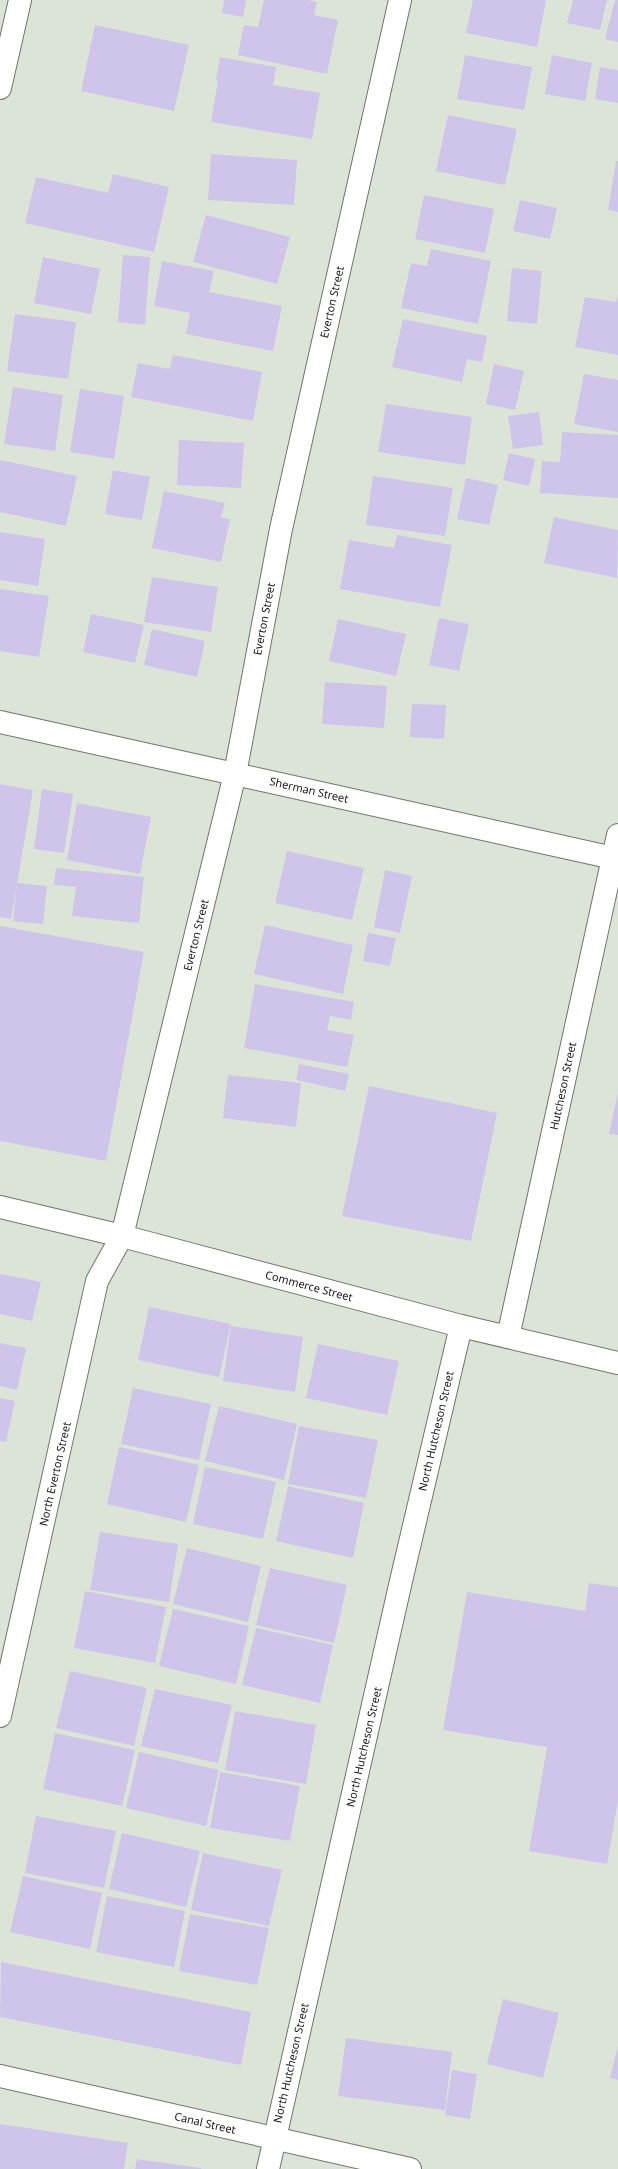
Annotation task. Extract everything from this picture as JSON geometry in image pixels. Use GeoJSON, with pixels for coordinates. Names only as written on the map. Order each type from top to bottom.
{"type":"FeatureCollection","features":[{"type":"Feature","properties":{"kind":"street"},"geometry":{"type":"LineString","coordinates":[[0,88],[20,0]]}},
{"type":"Feature","properties":{"kind":"street","name":"Everton Street"},"geometry":{"type":"LineString","coordinates":[[122,1236],[235,774],[281,528],[400,0]]}},
{"type":"Feature","properties":{"kind":"street","name":"Sherman Street"},"geometry":{"type":"LineString","coordinates":[[0,722],[615,858]]}},
{"type":"Feature","properties":{"kind":"street","name":"Hutcheson Street"},"geometry":{"type":"LineString","coordinates":[[508,1337],[615,858],[618,835]]}},
{"type":"Feature","properties":{"kind":"street","name":"Commerce Street"},"geometry":{"type":"LineString","coordinates":[[0,1207],[122,1236],[461,1326],[618,1363]]}},
{"type":"Feature","properties":{"kind":"street","name":"North Everton Street"},"geometry":{"type":"LineString","coordinates":[[0,1716],[97,1281],[122,1236]]}},
{"type":"Feature","properties":{"kind":"street","name":"North Hutcheson Street"},"geometry":{"type":"LineString","coordinates":[[268,2169],[461,1326]]}},
{"type":"Feature","properties":{"kind":"street","name":"Canal Street"},"geometry":{"type":"LineString","coordinates":[[0,2076],[410,2169]]}},
{"type":"Feature","properties":{"kind":"building"},"geometry":{"type":"Polygon","coordinates":[[[224,0],[246,0],[243,17],[222,13],[224,0]]]}},
{"type":"Feature","properties":{"kind":"building"},"geometry":{"type":"Polygon","coordinates":[[[264,0],[308,0],[317,2],[314,15],[338,20],[327,74],[238,55],[244,25],[258,27],[264,0]]]}},
{"type":"Feature","properties":{"kind":"building"},"geometry":{"type":"Polygon","coordinates":[[[473,0],[546,0],[537,47],[466,33],[473,0]]]}},
{"type":"Feature","properties":{"kind":"building"},"geometry":{"type":"Polygon","coordinates":[[[573,0],[607,0],[600,30],[567,23],[573,0]]]}},
{"type":"Feature","properties":{"kind":"building"},"geometry":{"type":"Polygon","coordinates":[[[615,0],[618,0],[618,42],[605,39],[615,0]]]}},
{"type":"Feature","properties":{"kind":"building"},"geometry":{"type":"Polygon","coordinates":[[[95,25],[189,45],[174,111],[81,91],[95,25]]]}},
{"type":"Feature","properties":{"kind":"building"},"geometry":{"type":"Polygon","coordinates":[[[465,55],[532,67],[524,110],[457,99],[465,55]]]}},
{"type":"Feature","properties":{"kind":"building"},"geometry":{"type":"Polygon","coordinates":[[[552,55],[592,63],[585,101],[545,94],[552,55]]]}},
{"type":"Feature","properties":{"kind":"building"},"geometry":{"type":"Polygon","coordinates":[[[220,57],[276,67],[273,85],[320,93],[312,139],[211,122],[218,81],[216,80],[220,57]]]}},
{"type":"Feature","properties":{"kind":"building"},"geometry":{"type":"Polygon","coordinates":[[[600,67],[618,70],[618,103],[595,99],[600,67]]]}},
{"type":"Feature","properties":{"kind":"building"},"geometry":{"type":"Polygon","coordinates":[[[448,115],[517,129],[505,185],[436,171],[448,115]]]}},
{"type":"Feature","properties":{"kind":"building"},"geometry":{"type":"Polygon","coordinates":[[[211,154],[297,160],[294,205],[208,200],[211,154]]]}},
{"type":"Feature","properties":{"kind":"building"},"geometry":{"type":"Polygon","coordinates":[[[616,161],[618,161],[618,212],[608,210],[616,161]]]}},
{"type":"Feature","properties":{"kind":"building"},"geometry":{"type":"Polygon","coordinates":[[[113,174],[169,187],[154,252],[25,223],[36,177],[108,193],[113,174]]]}},
{"type":"Feature","properties":{"kind":"building"},"geometry":{"type":"Polygon","coordinates":[[[424,195],[494,209],[485,253],[415,239],[424,195]]]}},
{"type":"Feature","properties":{"kind":"building"},"geometry":{"type":"Polygon","coordinates":[[[520,200],[557,208],[550,239],[513,231],[520,200]]]}},
{"type":"Feature","properties":{"kind":"building"},"geometry":{"type":"Polygon","coordinates":[[[206,215],[290,237],[277,284],[193,262],[206,215]]]}},
{"type":"Feature","properties":{"kind":"building"},"geometry":{"type":"Polygon","coordinates":[[[431,249],[491,261],[478,324],[401,308],[411,263],[427,266],[431,249]]]}},
{"type":"Feature","properties":{"kind":"building"},"geometry":{"type":"Polygon","coordinates":[[[123,255],[150,257],[145,325],[118,322],[123,255]]]}},
{"type":"Feature","properties":{"kind":"building"},"geometry":{"type":"Polygon","coordinates":[[[43,257],[100,269],[91,314],[34,303],[43,257]]]}},
{"type":"Feature","properties":{"kind":"building"},"geometry":{"type":"Polygon","coordinates":[[[162,261],[214,271],[209,292],[282,306],[273,351],[186,334],[190,313],[154,306],[162,261]]]}},
{"type":"Feature","properties":{"kind":"building"},"geometry":{"type":"Polygon","coordinates":[[[512,268],[542,271],[537,324],[507,321],[512,268]]]}},
{"type":"Feature","properties":{"kind":"building"},"geometry":{"type":"Polygon","coordinates":[[[618,295],[618,355],[575,347],[585,297],[616,302],[618,295]]]}},
{"type":"Feature","properties":{"kind":"building"},"geometry":{"type":"Polygon","coordinates":[[[15,314],[76,322],[68,379],[7,371],[15,314]]]}},
{"type":"Feature","properties":{"kind":"building"},"geometry":{"type":"Polygon","coordinates":[[[403,319],[487,336],[482,362],[467,359],[462,382],[392,367],[403,319]]]}},
{"type":"Feature","properties":{"kind":"building"},"geometry":{"type":"Polygon","coordinates":[[[173,355],[262,372],[253,421],[131,397],[138,363],[170,369],[173,355]]]}},
{"type":"Feature","properties":{"kind":"building"},"geometry":{"type":"Polygon","coordinates":[[[494,364],[524,371],[515,410],[486,404],[494,364]]]}},
{"type":"Feature","properties":{"kind":"building"},"geometry":{"type":"Polygon","coordinates":[[[584,374],[618,380],[618,432],[574,424],[584,374]]]}},
{"type":"Feature","properties":{"kind":"building"},"geometry":{"type":"Polygon","coordinates":[[[13,387],[63,395],[55,451],[4,444],[13,387]]]}},
{"type":"Feature","properties":{"kind":"building"},"geometry":{"type":"Polygon","coordinates":[[[80,389],[124,396],[114,459],[70,452],[80,389]]]}},
{"type":"Feature","properties":{"kind":"building"},"geometry":{"type":"Polygon","coordinates":[[[386,404],[472,417],[465,465],[378,452],[386,404]]]}},
{"type":"Feature","properties":{"kind":"building"},"geometry":{"type":"Polygon","coordinates":[[[539,412],[543,445],[513,449],[508,416],[539,412]]]}},
{"type":"Feature","properties":{"kind":"building"},"geometry":{"type":"Polygon","coordinates":[[[562,432],[618,435],[618,498],[540,493],[542,461],[560,462],[562,432]]]}},
{"type":"Feature","properties":{"kind":"building"},"geometry":{"type":"Polygon","coordinates":[[[179,440],[244,443],[241,488],[177,485],[179,440]]]}},
{"type":"Feature","properties":{"kind":"building"},"geometry":{"type":"Polygon","coordinates":[[[509,453],[535,459],[529,486],[503,480],[509,453]]]}},
{"type":"Feature","properties":{"kind":"building"},"geometry":{"type":"Polygon","coordinates":[[[0,460],[77,476],[66,526],[0,512],[0,460]]]}},
{"type":"Feature","properties":{"kind":"building"},"geometry":{"type":"Polygon","coordinates":[[[113,470],[150,477],[142,520],[105,514],[113,470]]]}},
{"type":"Feature","properties":{"kind":"building"},"geometry":{"type":"Polygon","coordinates":[[[373,476],[453,488],[445,536],[366,525],[373,476]]]}},
{"type":"Feature","properties":{"kind":"building"},"geometry":{"type":"Polygon","coordinates":[[[466,478],[498,485],[489,525],[457,519],[466,478]]]}},
{"type":"Feature","properties":{"kind":"building"},"geometry":{"type":"Polygon","coordinates":[[[164,491],[225,503],[221,518],[230,519],[221,562],[152,548],[164,491]]]}},
{"type":"Feature","properties":{"kind":"building"},"geometry":{"type":"Polygon","coordinates":[[[554,517],[618,530],[617,578],[544,563],[554,517]]]}},
{"type":"Feature","properties":{"kind":"building"},"geometry":{"type":"Polygon","coordinates":[[[0,532],[45,539],[38,586],[0,580],[0,532]]]}},
{"type":"Feature","properties":{"kind":"building"},"geometry":{"type":"Polygon","coordinates":[[[397,535],[452,545],[440,607],[340,589],[349,540],[394,548],[397,535]]]}},
{"type":"Feature","properties":{"kind":"building"},"geometry":{"type":"Polygon","coordinates":[[[152,577],[218,587],[211,632],[144,622],[152,577]]]}},
{"type":"Feature","properties":{"kind":"building"},"geometry":{"type":"Polygon","coordinates":[[[0,589],[49,596],[39,657],[0,651],[0,589]]]}},
{"type":"Feature","properties":{"kind":"building"},"geometry":{"type":"Polygon","coordinates":[[[91,614],[144,625],[135,663],[83,652],[91,614]]]}},
{"type":"Feature","properties":{"kind":"building"},"geometry":{"type":"Polygon","coordinates":[[[439,618],[469,624],[459,671],[429,665],[439,618]]]}},
{"type":"Feature","properties":{"kind":"building"},"geometry":{"type":"Polygon","coordinates":[[[338,619],[406,634],[396,676],[329,661],[338,619]]]}},
{"type":"Feature","properties":{"kind":"building"},"geometry":{"type":"Polygon","coordinates":[[[152,629],[205,641],[197,677],[144,665],[152,629]]]}},
{"type":"Feature","properties":{"kind":"building"},"geometry":{"type":"Polygon","coordinates":[[[325,682],[387,686],[384,728],[322,724],[325,682]]]}},
{"type":"Feature","properties":{"kind":"building"},"geometry":{"type":"Polygon","coordinates":[[[412,704],[446,705],[444,739],[410,737],[412,704]]]}},
{"type":"Feature","properties":{"kind":"building"},"geometry":{"type":"Polygon","coordinates":[[[0,784],[33,790],[11,919],[0,917],[0,784]]]}},
{"type":"Feature","properties":{"kind":"building"},"geometry":{"type":"Polygon","coordinates":[[[42,789],[73,794],[64,853],[34,849],[42,789]]]}},
{"type":"Feature","properties":{"kind":"building"},"geometry":{"type":"Polygon","coordinates":[[[77,803],[151,817],[140,874],[67,860],[77,803]]]}},
{"type":"Feature","properties":{"kind":"building"},"geometry":{"type":"Polygon","coordinates":[[[287,851],[364,868],[352,920],[275,903],[287,851]]]}},
{"type":"Feature","properties":{"kind":"building"},"geometry":{"type":"Polygon","coordinates":[[[56,868],[144,877],[139,923],[72,916],[76,887],[54,885],[56,868]]]}},
{"type":"Feature","properties":{"kind":"building"},"geometry":{"type":"Polygon","coordinates":[[[385,870],[412,876],[400,933],[374,927],[385,870]]]}},
{"type":"Feature","properties":{"kind":"building"},"geometry":{"type":"Polygon","coordinates":[[[17,883],[47,886],[43,924],[13,921],[17,883]]]}},
{"type":"Feature","properties":{"kind":"building"},"geometry":{"type":"Polygon","coordinates":[[[265,925],[353,945],[343,994],[254,974],[265,925]]]}},
{"type":"Feature","properties":{"kind":"building"},"geometry":{"type":"Polygon","coordinates":[[[0,926],[144,952],[106,1161],[0,1141],[0,926]]]}},
{"type":"Feature","properties":{"kind":"building"},"geometry":{"type":"Polygon","coordinates":[[[368,933],[396,938],[390,966],[363,961],[368,933]]]}},
{"type":"Feature","properties":{"kind":"building"},"geometry":{"type":"Polygon","coordinates":[[[255,984],[354,1002],[351,1020],[330,1016],[327,1030],[354,1035],[347,1067],[244,1048],[255,984]]]}},
{"type":"Feature","properties":{"kind":"building"},"geometry":{"type":"Polygon","coordinates":[[[299,1064],[349,1074],[345,1091],[296,1080],[299,1064]]]}},
{"type":"Feature","properties":{"kind":"building"},"geometry":{"type":"Polygon","coordinates":[[[228,1075],[301,1083],[296,1127],[223,1118],[228,1075]]]}},
{"type":"Feature","properties":{"kind":"building"},"geometry":{"type":"Polygon","coordinates":[[[369,1086],[497,1113],[471,1241],[342,1216],[369,1086]]]}},
{"type":"Feature","properties":{"kind":"building"},"geometry":{"type":"Polygon","coordinates":[[[618,1092],[618,1135],[609,1134],[618,1092]]]}},
{"type":"Feature","properties":{"kind":"building"},"geometry":{"type":"Polygon","coordinates":[[[0,1274],[41,1282],[32,1321],[0,1314],[0,1274]]]}},
{"type":"Feature","properties":{"kind":"building"},"geometry":{"type":"Polygon","coordinates":[[[149,1307],[231,1324],[219,1377],[138,1360],[149,1307]]]}},
{"type":"Feature","properties":{"kind":"building"},"geometry":{"type":"Polygon","coordinates":[[[231,1326],[303,1337],[295,1392],[223,1381],[231,1326]]]}},
{"type":"Feature","properties":{"kind":"building"},"geometry":{"type":"Polygon","coordinates":[[[0,1343],[26,1348],[17,1390],[0,1386],[0,1343]]]}},
{"type":"Feature","properties":{"kind":"building"},"geometry":{"type":"Polygon","coordinates":[[[318,1344],[399,1361],[387,1415],[306,1398],[318,1344]]]}},
{"type":"Feature","properties":{"kind":"building"},"geometry":{"type":"Polygon","coordinates":[[[133,1388],[211,1404],[199,1460],[121,1444],[133,1388]]]}},
{"type":"Feature","properties":{"kind":"building"},"geometry":{"type":"Polygon","coordinates":[[[0,1398],[15,1401],[6,1442],[0,1441],[0,1398]]]}},
{"type":"Feature","properties":{"kind":"building"},"geometry":{"type":"Polygon","coordinates":[[[219,1406],[297,1424],[284,1480],[205,1461],[219,1406]]]}},
{"type":"Feature","properties":{"kind":"building"},"geometry":{"type":"Polygon","coordinates":[[[299,1426],[378,1440],[366,1498],[288,1484],[299,1426]]]}},
{"type":"Feature","properties":{"kind":"building"},"geometry":{"type":"Polygon","coordinates":[[[119,1447],[199,1465],[186,1522],[107,1504],[119,1447]]]}},
{"type":"Feature","properties":{"kind":"building"},"geometry":{"type":"Polygon","coordinates":[[[205,1467],[276,1482],[263,1539],[193,1524],[205,1467]]]}},
{"type":"Feature","properties":{"kind":"building"},"geometry":{"type":"Polygon","coordinates":[[[288,1486],[364,1503],[353,1558],[276,1541],[288,1486]]]}},
{"type":"Feature","properties":{"kind":"building"},"geometry":{"type":"Polygon","coordinates":[[[100,1532],[178,1544],[169,1602],[90,1590],[100,1532]]]}},
{"type":"Feature","properties":{"kind":"building"},"geometry":{"type":"Polygon","coordinates":[[[187,1548],[261,1566],[248,1622],[173,1604],[187,1548]]]}},
{"type":"Feature","properties":{"kind":"building"},"geometry":{"type":"Polygon","coordinates":[[[270,1568],[347,1585],[334,1643],[256,1625],[270,1568]]]}},
{"type":"Feature","properties":{"kind":"building"},"geometry":{"type":"Polygon","coordinates":[[[589,1583],[618,1587],[618,1800],[607,1864],[529,1851],[547,1747],[443,1730],[467,1592],[585,1611],[589,1583]]]}},
{"type":"Feature","properties":{"kind":"building"},"geometry":{"type":"Polygon","coordinates":[[[85,1591],[166,1607],[155,1663],[74,1648],[85,1591]]]}},
{"type":"Feature","properties":{"kind":"building"},"geometry":{"type":"Polygon","coordinates":[[[173,1609],[249,1626],[236,1684],[159,1666],[173,1609]]]}},
{"type":"Feature","properties":{"kind":"building"},"geometry":{"type":"Polygon","coordinates":[[[256,1628],[333,1645],[320,1703],[242,1685],[256,1628]]]}},
{"type":"Feature","properties":{"kind":"building"},"geometry":{"type":"Polygon","coordinates":[[[70,1671],[147,1688],[134,1746],[56,1728],[70,1671]]]}},
{"type":"Feature","properties":{"kind":"building"},"geometry":{"type":"Polygon","coordinates":[[[155,1689],[232,1705],[218,1763],[141,1746],[155,1689]]]}},
{"type":"Feature","properties":{"kind":"building"},"geometry":{"type":"Polygon","coordinates":[[[235,1711],[316,1725],[306,1784],[225,1770],[235,1711]]]}},
{"type":"Feature","properties":{"kind":"building"},"geometry":{"type":"Polygon","coordinates":[[[55,1733],[135,1750],[122,1806],[43,1789],[55,1733]]]}},
{"type":"Feature","properties":{"kind":"building"},"geometry":{"type":"Polygon","coordinates":[[[139,1752],[219,1770],[206,1826],[126,1808],[139,1752]]]}},
{"type":"Feature","properties":{"kind":"building"},"geometry":{"type":"Polygon","coordinates":[[[220,1772],[300,1786],[290,1841],[210,1828],[220,1772]]]}},
{"type":"Feature","properties":{"kind":"building"},"geometry":{"type":"Polygon","coordinates":[[[36,1816],[116,1831],[104,1888],[25,1873],[36,1816]]]}},
{"type":"Feature","properties":{"kind":"building"},"geometry":{"type":"Polygon","coordinates":[[[122,1833],[200,1851],[186,1907],[109,1889],[122,1833]]]}},
{"type":"Feature","properties":{"kind":"building"},"geometry":{"type":"Polygon","coordinates":[[[203,1853],[282,1870],[269,1926],[191,1910],[203,1853]]]}},
{"type":"Feature","properties":{"kind":"building"},"geometry":{"type":"Polygon","coordinates":[[[23,1876],[102,1893],[90,1949],[10,1932],[23,1876]]]}},
{"type":"Feature","properties":{"kind":"building"},"geometry":{"type":"Polygon","coordinates":[[[107,1896],[185,1911],[174,1967],[96,1952],[107,1896]]]}},
{"type":"Feature","properties":{"kind":"building"},"geometry":{"type":"Polygon","coordinates":[[[190,1914],[269,1928],[257,1985],[179,1971],[190,1914]]]}},
{"type":"Feature","properties":{"kind":"building"},"geometry":{"type":"Polygon","coordinates":[[[1,1962],[251,2012],[241,2065],[0,2017],[1,1962]]]}},
{"type":"Feature","properties":{"kind":"building"},"geometry":{"type":"Polygon","coordinates":[[[503,1999],[559,2013],[543,2078],[487,2064],[503,1999]]]}},
{"type":"Feature","properties":{"kind":"building"},"geometry":{"type":"Polygon","coordinates":[[[346,2038],[452,2052],[445,2110],[338,2096],[346,2038]]]}},
{"type":"Feature","properties":{"kind":"building"},"geometry":{"type":"Polygon","coordinates":[[[618,2046],[618,2080],[610,2078],[618,2046]]]}},
{"type":"Feature","properties":{"kind":"building"},"geometry":{"type":"Polygon","coordinates":[[[452,2070],[477,2074],[470,2119],[445,2115],[452,2070]]]}},
{"type":"Feature","properties":{"kind":"building"},"geometry":{"type":"Polygon","coordinates":[[[0,2124],[128,2143],[124,2169],[0,2169],[0,2124]]]}},
{"type":"Feature","properties":{"kind":"building"},"geometry":{"type":"Polygon","coordinates":[[[137,2159],[201,2168],[201,2169],[135,2169],[137,2159]]]}}]}
